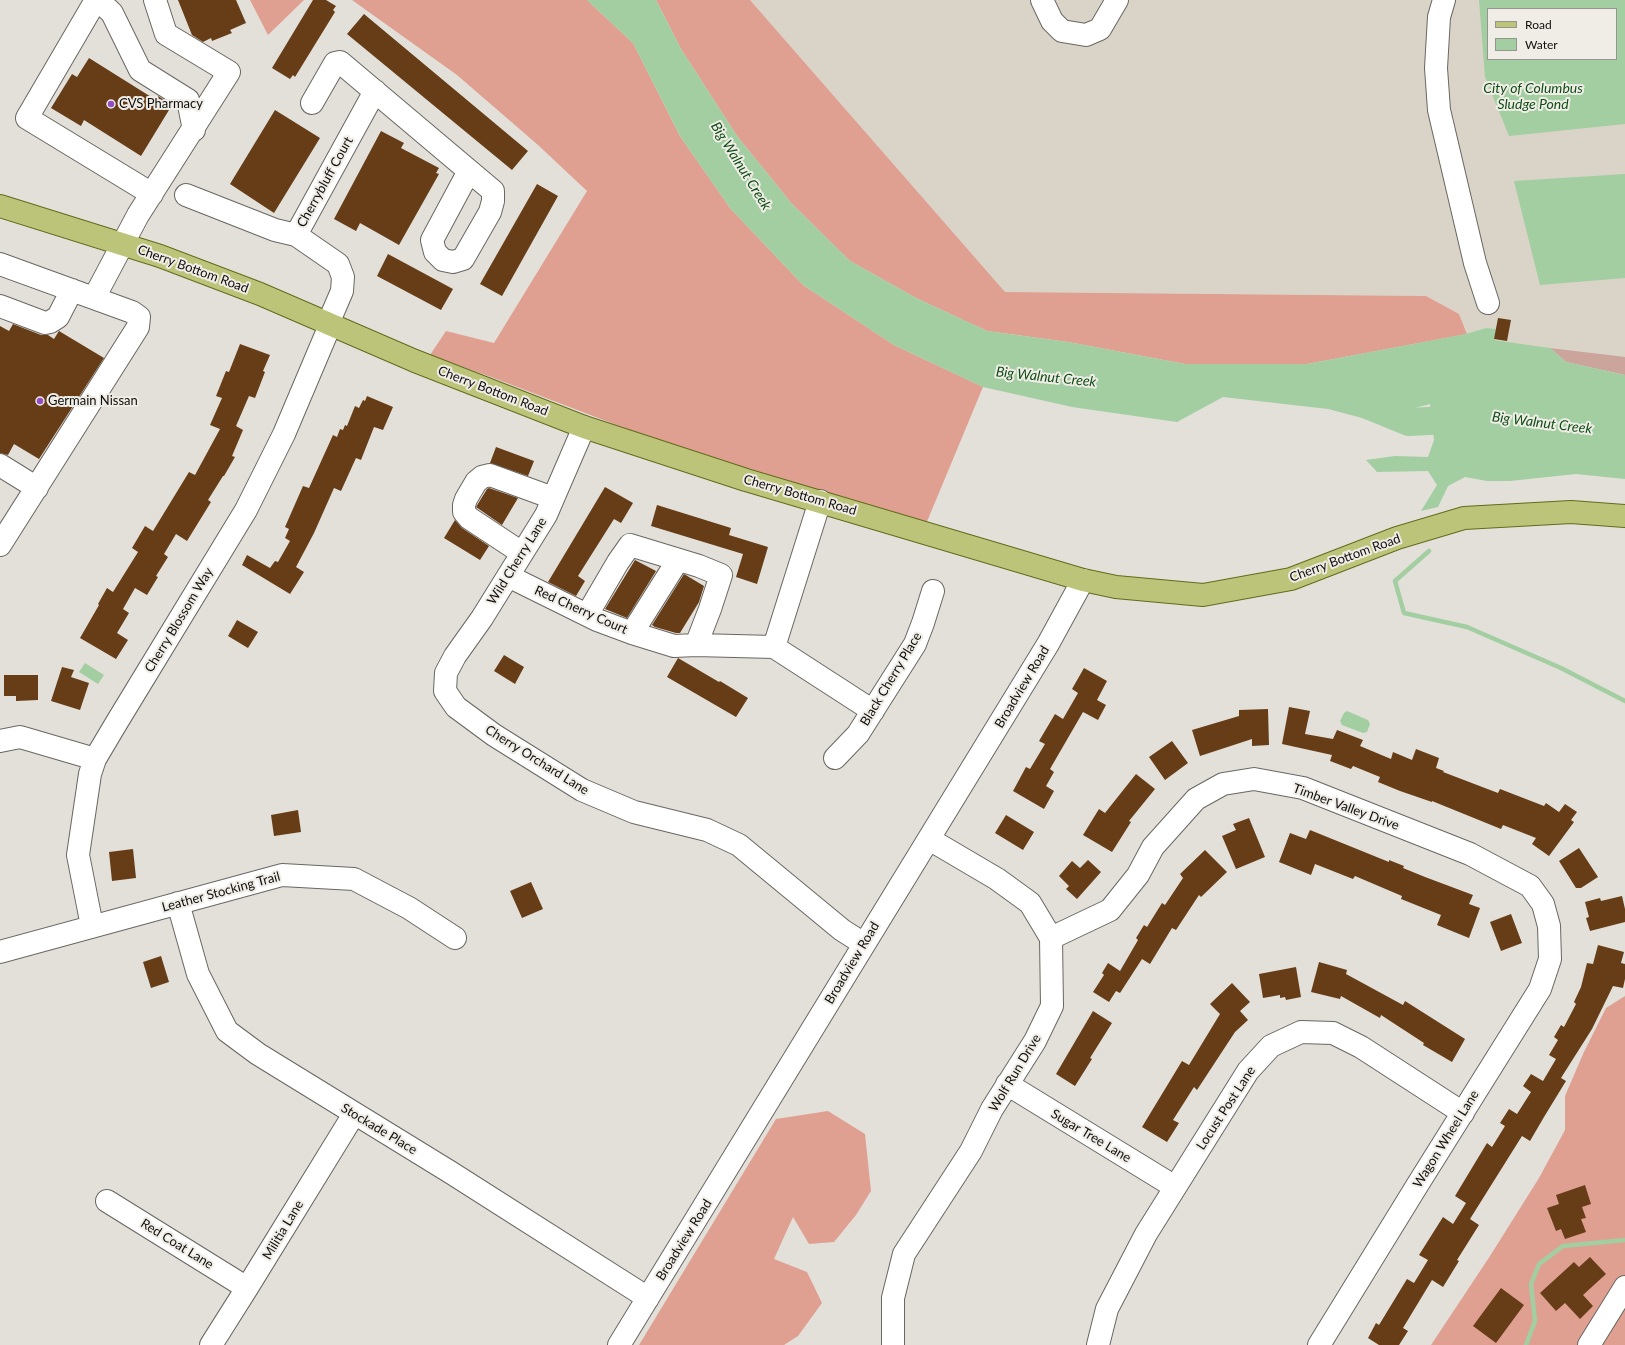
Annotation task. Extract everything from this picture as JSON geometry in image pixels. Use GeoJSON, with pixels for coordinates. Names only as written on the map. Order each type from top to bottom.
{"type":"FeatureCollection","features":[{"type":"Feature","properties":{"kind":"main road","name":"Cherry Bottom Road"},"geometry":{"type":"LineString","coordinates":[[0,206],[160,256],[260,294],[415,361],[584,427],[746,480],[1083,580],[1116,587],[1203,595],[1291,579],[1397,538],[1464,518],[1571,512],[1625,516]]}},
{"type":"Feature","properties":{"kind":"street"},"geometry":{"type":"LineString","coordinates":[[152,194],[27,118],[97,0],[112,13],[140,70],[188,100],[194,130]]}},
{"type":"Feature","properties":{"kind":"street"},"geometry":{"type":"LineString","coordinates":[[94,298],[122,244],[229,72],[166,34],[155,0]]}},
{"type":"Feature","properties":{"kind":"street"},"geometry":{"type":"LineString","coordinates":[[1042,0],[1052,21],[1062,31],[1086,35],[1100,29],[1117,0]]}},
{"type":"Feature","properties":{"kind":"street"},"geometry":{"type":"LineString","coordinates":[[1444,0],[1439,17],[1436,68],[1439,110],[1474,263],[1488,303]]}},
{"type":"Feature","properties":{"kind":"street"},"geometry":{"type":"LineString","coordinates":[[312,103],[336,63],[340,62],[469,171]]}},
{"type":"Feature","properties":{"kind":"street","name":"Cherrybluff Court"},"geometry":{"type":"LineString","coordinates":[[329,324],[342,291],[344,277],[338,264],[296,235],[374,91]]}},
{"type":"Feature","properties":{"kind":"street"},"geometry":{"type":"LineString","coordinates":[[186,195],[275,230],[296,235]]}},
{"type":"Feature","properties":{"kind":"street"},"geometry":{"type":"LineString","coordinates":[[0,264],[132,312],[139,317],[138,327],[37,488],[6,523],[0,545]]}},
{"type":"Feature","properties":{"kind":"street"},"geometry":{"type":"LineString","coordinates":[[0,306],[45,323],[50,322],[58,317],[72,290]]}},
{"type":"Feature","properties":{"kind":"street","name":"Cherry Blossom Way"},"geometry":{"type":"LineString","coordinates":[[92,926],[78,855],[90,774],[96,759],[246,510],[284,434],[328,330],[329,324]]}},
{"type":"Feature","properties":{"kind":"street","name":"Wild Cherry Lane"},"geometry":{"type":"LineString","coordinates":[[445,691],[446,674],[455,656],[482,618],[546,515],[584,427]]}},
{"type":"Feature","properties":{"kind":"street"},"geometry":{"type":"LineString","coordinates":[[0,465],[37,488]]}},
{"type":"Feature","properties":{"kind":"street"},"geometry":{"type":"LineString","coordinates":[[522,553],[469,518],[464,512],[466,499],[476,482],[482,477],[490,475],[553,498]]}},
{"type":"Feature","properties":{"kind":"street"},"geometry":{"type":"LineString","coordinates":[[820,501],[774,647],[873,711]]}},
{"type":"Feature","properties":{"kind":"street"},"geometry":{"type":"LineString","coordinates":[[587,615],[618,562],[630,545],[721,575],[696,645]]}},
{"type":"Feature","properties":{"kind":"street"},"geometry":{"type":"LineString","coordinates":[[632,633],[678,560]]}},
{"type":"Feature","properties":{"kind":"street","name":"Red Cherry Court"},"geometry":{"type":"LineString","coordinates":[[508,576],[587,615],[632,633],[674,646],[696,645],[774,647]]}},
{"type":"Feature","properties":{"kind":"street","name":"Broadview Road"},"geometry":{"type":"LineString","coordinates":[[619,1345],[1048,644],[1083,580]]}},
{"type":"Feature","properties":{"kind":"street","name":"Black Cherry Place"},"geometry":{"type":"LineString","coordinates":[[835,758],[858,734],[915,644],[924,623],[932,592]]}},
{"type":"Feature","properties":{"kind":"street","name":"Cherry Orchard Lane"},"geometry":{"type":"LineString","coordinates":[[445,691],[456,707],[494,735],[582,790],[634,812],[707,830],[739,845],[842,930],[864,944]]}},
{"type":"Feature","properties":{"kind":"street"},"geometry":{"type":"LineString","coordinates":[[0,741],[20,737],[96,759]]}},
{"type":"Feature","properties":{"kind":"street","name":"Timber Valley Drive"},"geometry":{"type":"LineString","coordinates":[[1051,938],[1110,910],[1138,875],[1153,847],[1196,799],[1223,784],[1254,779],[1303,788],[1470,854],[1530,886],[1543,904],[1549,926]]}},
{"type":"Feature","properties":{"kind":"street"},"geometry":{"type":"LineString","coordinates":[[929,839],[997,879],[1030,903],[1051,938]]}},
{"type":"Feature","properties":{"kind":"street","name":"Leather Stocking Trail"},"geometry":{"type":"LineString","coordinates":[[0,952],[282,875],[354,879],[409,908],[455,938]]}},
{"type":"Feature","properties":{"kind":"street","name":"Stockade Place"},"geometry":{"type":"LineString","coordinates":[[178,903],[198,974],[227,1031],[258,1054],[450,1172],[648,1298]]}},
{"type":"Feature","properties":{"kind":"street","name":"Wagon Wheel Lane"},"geometry":{"type":"LineString","coordinates":[[1319,1345],[1540,989],[1550,958],[1549,926]]}},
{"type":"Feature","properties":{"kind":"street","name":"Wolf Run Drive"},"geometry":{"type":"LineString","coordinates":[[893,1345],[893,1298],[904,1254],[972,1152],[992,1109],[1034,1041],[1052,1006],[1051,938]]}},
{"type":"Feature","properties":{"kind":"street","name":"Locust Post Lane"},"geometry":{"type":"LineString","coordinates":[[1098,1345],[1107,1309],[1146,1234],[1248,1071],[1271,1046],[1301,1032],[1333,1033],[1361,1047],[1463,1112]]}},
{"type":"Feature","properties":{"kind":"street","name":"Sugar Tree Lane"},"geometry":{"type":"LineString","coordinates":[[1007,1084],[1175,1187]]}},
{"type":"Feature","properties":{"kind":"street","name":"Militia Lane"},"geometry":{"type":"LineString","coordinates":[[211,1345],[248,1288],[354,1114]]}},
{"type":"Feature","properties":{"kind":"street","name":"Red Coat Lane"},"geometry":{"type":"LineString","coordinates":[[107,1201],[248,1288]]}},
{"type":"Feature","properties":{"kind":"street"},"geometry":{"type":"LineString","coordinates":[[1589,1345],[1625,1287]]}},
{"type":"Feature","properties":{"kind":"shaded area"},"geometry":{"type":"Polygon","coordinates":[[[250,0],[304,0],[268,35],[250,0]]]}},
{"type":"Feature","properties":{"kind":"shaded area"},"geometry":{"type":"Polygon","coordinates":[[[352,0],[587,0],[633,43],[680,136],[730,208],[803,285],[894,345],[983,387],[926,524],[653,439],[430,355],[446,331],[494,343],[587,191],[538,145],[457,75],[352,0]]]}},
{"type":"Feature","properties":{"kind":"shaded area"},"geometry":{"type":"Polygon","coordinates":[[[656,0],[750,0],[1005,292],[1426,296],[1459,314],[1467,334],[1307,364],[1185,364],[1068,342],[987,331],[916,298],[850,261],[792,204],[737,136],[681,49],[656,0]]]}},
{"type":"Feature","properties":{"kind":"shaded area"},"geometry":{"type":"Polygon","coordinates":[[[750,0],[1625,0],[1625,357],[1611,357],[1494,340],[1495,329],[1486,328],[1467,334],[1459,314],[1426,296],[1004,292],[750,0]]]}},
{"type":"Feature","properties":{"kind":"shaded area"},"geometry":{"type":"Polygon","coordinates":[[[1550,348],[1625,357],[1625,375],[1566,362],[1550,348]]]}},
{"type":"Feature","properties":{"kind":"shaded area"},"geometry":{"type":"Polygon","coordinates":[[[1625,996],[1625,1345],[1431,1345],[1490,1256],[1539,1178],[1565,1130],[1565,1096],[1583,1054],[1606,1008],[1625,996]]]}},
{"type":"Feature","properties":{"kind":"shaded area"},"geometry":{"type":"Polygon","coordinates":[[[828,1111],[865,1134],[871,1191],[856,1215],[834,1242],[809,1244],[793,1217],[774,1259],[807,1272],[822,1303],[798,1336],[784,1345],[639,1345],[776,1119],[828,1111]]]}},
{"type":"Feature","properties":{"kind":"water"},"geometry":{"type":"Polygon","coordinates":[[[587,0],[656,0],[681,49],[737,136],[792,204],[850,261],[916,298],[987,331],[1068,342],[1185,364],[1307,364],[1466,334],[1486,328],[1496,329],[1494,340],[1550,348],[1566,362],[1625,375],[1625,479],[1576,474],[1510,481],[1487,481],[1465,477],[1448,486],[1438,507],[1421,511],[1437,485],[1428,471],[1377,472],[1366,460],[1395,456],[1428,457],[1434,440],[1430,404],[1370,420],[1328,409],[1223,397],[1177,422],[1072,407],[983,387],[894,345],[803,285],[730,208],[680,136],[633,43],[587,0]]]}},
{"type":"Feature","properties":{"kind":"water","name":"City of Columbus Sludge Pond"},"geometry":{"type":"Polygon","coordinates":[[[1479,0],[1625,0],[1625,124],[1509,136],[1485,77],[1479,0]]]}},
{"type":"Feature","properties":{"kind":"water"},"geometry":{"type":"Polygon","coordinates":[[[1625,174],[1625,278],[1540,285],[1514,181],[1625,174]]]}},
{"type":"Feature","properties":{"kind":"water"},"geometry":{"type":"Polygon","coordinates":[[[85,663],[104,675],[98,684],[79,672],[85,663]]]}},
{"type":"Feature","properties":{"kind":"water"},"geometry":{"type":"Polygon","coordinates":[[[1347,711],[1368,720],[1370,724],[1367,732],[1363,733],[1342,725],[1340,721],[1344,713],[1347,711]]]}},
{"type":"Feature","properties":{"kind":"building"},"geometry":{"type":"Polygon","coordinates":[[[178,0],[236,0],[246,23],[230,30],[232,33],[212,41],[211,38],[203,42],[192,35],[178,0]]]}},
{"type":"Feature","properties":{"kind":"building"},"geometry":{"type":"Polygon","coordinates":[[[313,0],[326,0],[336,6],[333,10],[335,12],[295,77],[293,75],[290,79],[272,68],[313,0]]]}},
{"type":"Feature","properties":{"kind":"building"},"geometry":{"type":"Polygon","coordinates":[[[364,14],[528,151],[512,170],[347,34],[364,14]]]}},
{"type":"Feature","properties":{"kind":"building","name":"CVS Pharmacy"},"geometry":{"type":"Polygon","coordinates":[[[89,58],[156,100],[158,96],[169,103],[166,108],[169,110],[141,156],[84,120],[81,126],[51,108],[72,74],[77,77],[89,58]]]}},
{"type":"Feature","properties":{"kind":"building"},"geometry":{"type":"Polygon","coordinates":[[[275,110],[320,138],[274,213],[230,184],[275,110]]]}},
{"type":"Feature","properties":{"kind":"building"},"geometry":{"type":"Polygon","coordinates":[[[381,131],[404,143],[401,148],[439,168],[436,173],[439,174],[399,245],[360,223],[356,231],[334,219],[381,131]]]}},
{"type":"Feature","properties":{"kind":"building"},"geometry":{"type":"Polygon","coordinates":[[[537,184],[558,196],[502,296],[480,284],[537,184]]]}},
{"type":"Feature","properties":{"kind":"building"},"geometry":{"type":"Polygon","coordinates":[[[388,254],[453,289],[441,310],[377,276],[388,254]]]}},
{"type":"Feature","properties":{"kind":"building"},"geometry":{"type":"Polygon","coordinates":[[[1498,318],[1511,320],[1507,341],[1494,339],[1498,318]]]}},
{"type":"Feature","properties":{"kind":"building","name":"Germain Nissan"},"geometry":{"type":"Polygon","coordinates":[[[13,324],[41,335],[48,335],[54,339],[59,331],[104,358],[39,459],[14,444],[8,455],[0,453],[0,326],[9,331],[13,324]]]}},
{"type":"Feature","properties":{"kind":"building"},"geometry":{"type":"Polygon","coordinates":[[[240,344],[270,355],[263,371],[265,372],[255,398],[249,396],[236,426],[243,430],[232,456],[235,457],[208,500],[211,502],[187,541],[176,534],[164,554],[168,557],[156,576],[158,577],[147,595],[135,588],[123,609],[129,613],[117,633],[128,640],[116,659],[80,638],[107,588],[113,592],[138,552],[132,548],[145,526],[153,531],[189,472],[195,475],[220,429],[210,425],[222,398],[216,396],[226,371],[229,372],[240,344]]]}},
{"type":"Feature","properties":{"kind":"building"},"geometry":{"type":"Polygon","coordinates":[[[367,396],[393,407],[383,430],[374,427],[361,460],[356,458],[341,491],[334,488],[314,533],[296,567],[304,572],[290,594],[242,565],[247,555],[270,568],[275,561],[278,562],[290,541],[285,538],[289,529],[285,527],[303,486],[309,488],[333,435],[337,437],[340,429],[343,430],[345,425],[347,426],[355,406],[359,408],[367,396]]]}},
{"type":"Feature","properties":{"kind":"building"},"geometry":{"type":"Polygon","coordinates":[[[496,447],[534,461],[528,476],[490,463],[496,447]]]}},
{"type":"Feature","properties":{"kind":"building"},"geometry":{"type":"Polygon","coordinates":[[[605,487],[633,503],[621,523],[614,519],[578,576],[585,581],[576,596],[548,582],[605,487]]]}},
{"type":"Feature","properties":{"kind":"building"},"geometry":{"type":"Polygon","coordinates":[[[489,488],[518,498],[502,525],[476,507],[489,488]]]}},
{"type":"Feature","properties":{"kind":"building"},"geometry":{"type":"Polygon","coordinates":[[[657,505],[731,528],[729,535],[768,547],[757,584],[736,577],[743,554],[651,526],[657,505]]]}},
{"type":"Feature","properties":{"kind":"building"},"geometry":{"type":"Polygon","coordinates":[[[455,520],[462,528],[489,546],[480,560],[444,538],[455,520]]]}},
{"type":"Feature","properties":{"kind":"building"},"geometry":{"type":"Polygon","coordinates":[[[635,560],[656,571],[627,618],[605,609],[635,560]]]}},
{"type":"Feature","properties":{"kind":"building"},"geometry":{"type":"Polygon","coordinates":[[[684,574],[704,586],[699,602],[680,633],[655,627],[652,625],[684,574]]]}},
{"type":"Feature","properties":{"kind":"building"},"geometry":{"type":"Polygon","coordinates":[[[237,620],[258,632],[248,648],[228,636],[237,620]]]}},
{"type":"Feature","properties":{"kind":"building"},"geometry":{"type":"Polygon","coordinates":[[[504,655],[524,667],[515,684],[494,671],[504,655]]]}},
{"type":"Feature","properties":{"kind":"building"},"geometry":{"type":"Polygon","coordinates":[[[678,658],[748,698],[736,717],[667,677],[678,658]]]}},
{"type":"Feature","properties":{"kind":"building"},"geometry":{"type":"Polygon","coordinates":[[[62,667],[74,670],[71,677],[89,683],[80,710],[51,701],[62,667]]]}},
{"type":"Feature","properties":{"kind":"building"},"geometry":{"type":"Polygon","coordinates":[[[1084,668],[1107,681],[1097,700],[1106,705],[1098,720],[1083,712],[1050,769],[1054,772],[1046,786],[1054,791],[1044,809],[1013,791],[1026,767],[1030,769],[1045,744],[1039,741],[1055,714],[1063,719],[1078,693],[1072,689],[1084,668]]]}},
{"type":"Feature","properties":{"kind":"building"},"geometry":{"type":"Polygon","coordinates":[[[4,675],[38,675],[38,700],[16,701],[16,696],[4,696],[4,675]]]}},
{"type":"Feature","properties":{"kind":"building"},"geometry":{"type":"Polygon","coordinates":[[[1289,707],[1310,711],[1305,734],[1333,739],[1337,730],[1363,740],[1360,746],[1391,759],[1393,752],[1412,760],[1416,749],[1439,758],[1436,768],[1444,771],[1443,772],[1498,793],[1500,789],[1544,806],[1546,803],[1559,812],[1565,804],[1577,812],[1571,820],[1574,822],[1549,856],[1532,844],[1536,838],[1503,825],[1501,829],[1432,801],[1400,791],[1378,782],[1380,777],[1353,766],[1351,769],[1330,761],[1332,755],[1282,744],[1289,707]]]}},
{"type":"Feature","properties":{"kind":"building"},"geometry":{"type":"Polygon","coordinates":[[[1268,709],[1269,745],[1252,746],[1252,739],[1200,756],[1192,730],[1239,716],[1239,710],[1268,709]]]}},
{"type":"Feature","properties":{"kind":"building"},"geometry":{"type":"Polygon","coordinates":[[[1172,741],[1188,763],[1165,780],[1149,757],[1172,741]]]}},
{"type":"Feature","properties":{"kind":"building"},"geometry":{"type":"Polygon","coordinates":[[[1136,774],[1155,789],[1129,821],[1131,822],[1112,852],[1083,835],[1099,809],[1105,813],[1136,774]]]}},
{"type":"Feature","properties":{"kind":"building"},"geometry":{"type":"Polygon","coordinates":[[[298,810],[301,832],[274,836],[271,815],[298,810]]]}},
{"type":"Feature","properties":{"kind":"building"},"geometry":{"type":"Polygon","coordinates":[[[1006,815],[1034,832],[1023,850],[995,833],[1006,815]]]}},
{"type":"Feature","properties":{"kind":"building"},"geometry":{"type":"Polygon","coordinates":[[[1249,818],[1265,857],[1236,869],[1222,836],[1236,830],[1233,824],[1249,818]]]}},
{"type":"Feature","properties":{"kind":"building"},"geometry":{"type":"Polygon","coordinates":[[[1310,830],[1389,862],[1389,860],[1404,866],[1403,868],[1473,895],[1469,904],[1480,908],[1469,938],[1437,925],[1441,915],[1401,899],[1402,896],[1355,876],[1353,879],[1315,864],[1311,875],[1279,862],[1290,833],[1306,839],[1310,830]]]}},
{"type":"Feature","properties":{"kind":"building"},"geometry":{"type":"Polygon","coordinates":[[[1579,848],[1598,877],[1581,888],[1576,888],[1559,861],[1579,848]]]}},
{"type":"Feature","properties":{"kind":"building"},"geometry":{"type":"Polygon","coordinates":[[[133,849],[136,878],[112,881],[109,852],[133,849]]]}},
{"type":"Feature","properties":{"kind":"building"},"geometry":{"type":"Polygon","coordinates":[[[1205,850],[1227,872],[1201,897],[1199,895],[1176,930],[1172,928],[1150,964],[1142,959],[1120,993],[1116,991],[1109,1002],[1093,992],[1104,975],[1102,973],[1108,963],[1120,971],[1138,940],[1136,938],[1144,925],[1147,927],[1162,903],[1165,905],[1183,878],[1180,874],[1205,850]]]}},
{"type":"Feature","properties":{"kind":"building"},"geometry":{"type":"Polygon","coordinates":[[[1088,860],[1101,872],[1077,899],[1066,889],[1069,886],[1059,876],[1072,861],[1080,868],[1088,860]]]}},
{"type":"Feature","properties":{"kind":"building"},"geometry":{"type":"Polygon","coordinates":[[[531,882],[543,909],[522,918],[510,891],[531,882]]]}},
{"type":"Feature","properties":{"kind":"building"},"geometry":{"type":"Polygon","coordinates":[[[1622,896],[1625,909],[1625,922],[1590,931],[1586,918],[1589,917],[1585,902],[1600,898],[1601,901],[1622,896]]]}},
{"type":"Feature","properties":{"kind":"building"},"geometry":{"type":"Polygon","coordinates":[[[1511,914],[1522,943],[1501,951],[1490,922],[1511,914]]]}},
{"type":"Feature","properties":{"kind":"building"},"geometry":{"type":"Polygon","coordinates":[[[1598,945],[1624,952],[1621,963],[1625,964],[1625,979],[1623,988],[1613,986],[1592,1029],[1561,1078],[1566,1081],[1530,1141],[1522,1136],[1470,1219],[1479,1225],[1457,1260],[1459,1261],[1443,1287],[1432,1280],[1403,1328],[1408,1331],[1399,1345],[1379,1345],[1368,1338],[1376,1323],[1379,1325],[1407,1279],[1414,1283],[1428,1260],[1419,1255],[1443,1217],[1453,1224],[1466,1203],[1455,1196],[1487,1143],[1492,1147],[1505,1126],[1500,1123],[1509,1109],[1517,1114],[1531,1092],[1523,1086],[1531,1074],[1543,1081],[1556,1059],[1549,1055],[1558,1040],[1554,1037],[1561,1025],[1564,1027],[1576,1004],[1574,1002],[1581,987],[1587,963],[1593,964],[1598,945]]]}},
{"type":"Feature","properties":{"kind":"building"},"geometry":{"type":"Polygon","coordinates":[[[161,956],[169,982],[151,988],[143,962],[161,956]]]}},
{"type":"Feature","properties":{"kind":"building"},"geometry":{"type":"Polygon","coordinates":[[[1319,962],[1347,970],[1346,974],[1403,1005],[1405,1001],[1465,1039],[1452,1062],[1423,1045],[1424,1043],[1381,1015],[1380,1018],[1341,996],[1340,999],[1311,992],[1319,962]]]}},
{"type":"Feature","properties":{"kind":"building"},"geometry":{"type":"Polygon","coordinates":[[[1296,967],[1301,997],[1286,1000],[1285,997],[1280,998],[1280,995],[1263,998],[1259,974],[1296,967]]]}},
{"type":"Feature","properties":{"kind":"building"},"geometry":{"type":"Polygon","coordinates":[[[1232,983],[1250,1002],[1240,1011],[1248,1020],[1235,1032],[1197,1090],[1194,1087],[1173,1120],[1179,1123],[1167,1142],[1142,1127],[1182,1061],[1189,1065],[1220,1014],[1210,1004],[1232,983]]]}},
{"type":"Feature","properties":{"kind":"building"},"geometry":{"type":"Polygon","coordinates":[[[1093,1011],[1112,1023],[1090,1058],[1092,1059],[1075,1086],[1056,1074],[1093,1011]]]}},
{"type":"Feature","properties":{"kind":"building"},"geometry":{"type":"Polygon","coordinates":[[[1585,1185],[1591,1204],[1582,1207],[1586,1218],[1581,1219],[1586,1232],[1565,1239],[1561,1229],[1556,1231],[1547,1208],[1559,1204],[1556,1195],[1585,1185]]]}},
{"type":"Feature","properties":{"kind":"building"},"geometry":{"type":"Polygon","coordinates":[[[1590,1257],[1606,1274],[1583,1295],[1593,1306],[1580,1319],[1565,1303],[1556,1311],[1540,1293],[1574,1262],[1579,1267],[1590,1257]]]}},
{"type":"Feature","properties":{"kind":"building"},"geometry":{"type":"Polygon","coordinates":[[[1501,1288],[1524,1305],[1496,1343],[1473,1326],[1501,1288]]]}},
{"type":"Feature","properties":{"kind":"waterway","name":"Big Walnut Creek"},"geometry":{"type":"LineString","coordinates":[[1355,400],[1409,422],[1469,419]]}},
{"type":"Feature","properties":{"kind":"waterway"},"geometry":{"type":"LineString","coordinates":[[1429,551],[1395,581],[1404,613],[1467,627],[1561,668],[1625,701]]}},
{"type":"Feature","properties":{"kind":"waterway"},"geometry":{"type":"LineString","coordinates":[[1526,1345],[1535,1321],[1531,1284],[1539,1264],[1563,1246],[1625,1240]]}},
{"type":"Feature","properties":{"kind":"place","name":"CVS Pharmacy"},"geometry":{"type":"Point","coordinates":[111,104]}},
{"type":"Feature","properties":{"kind":"place","name":"Germain Nissan"},"geometry":{"type":"Point","coordinates":[40,401]}}]}
